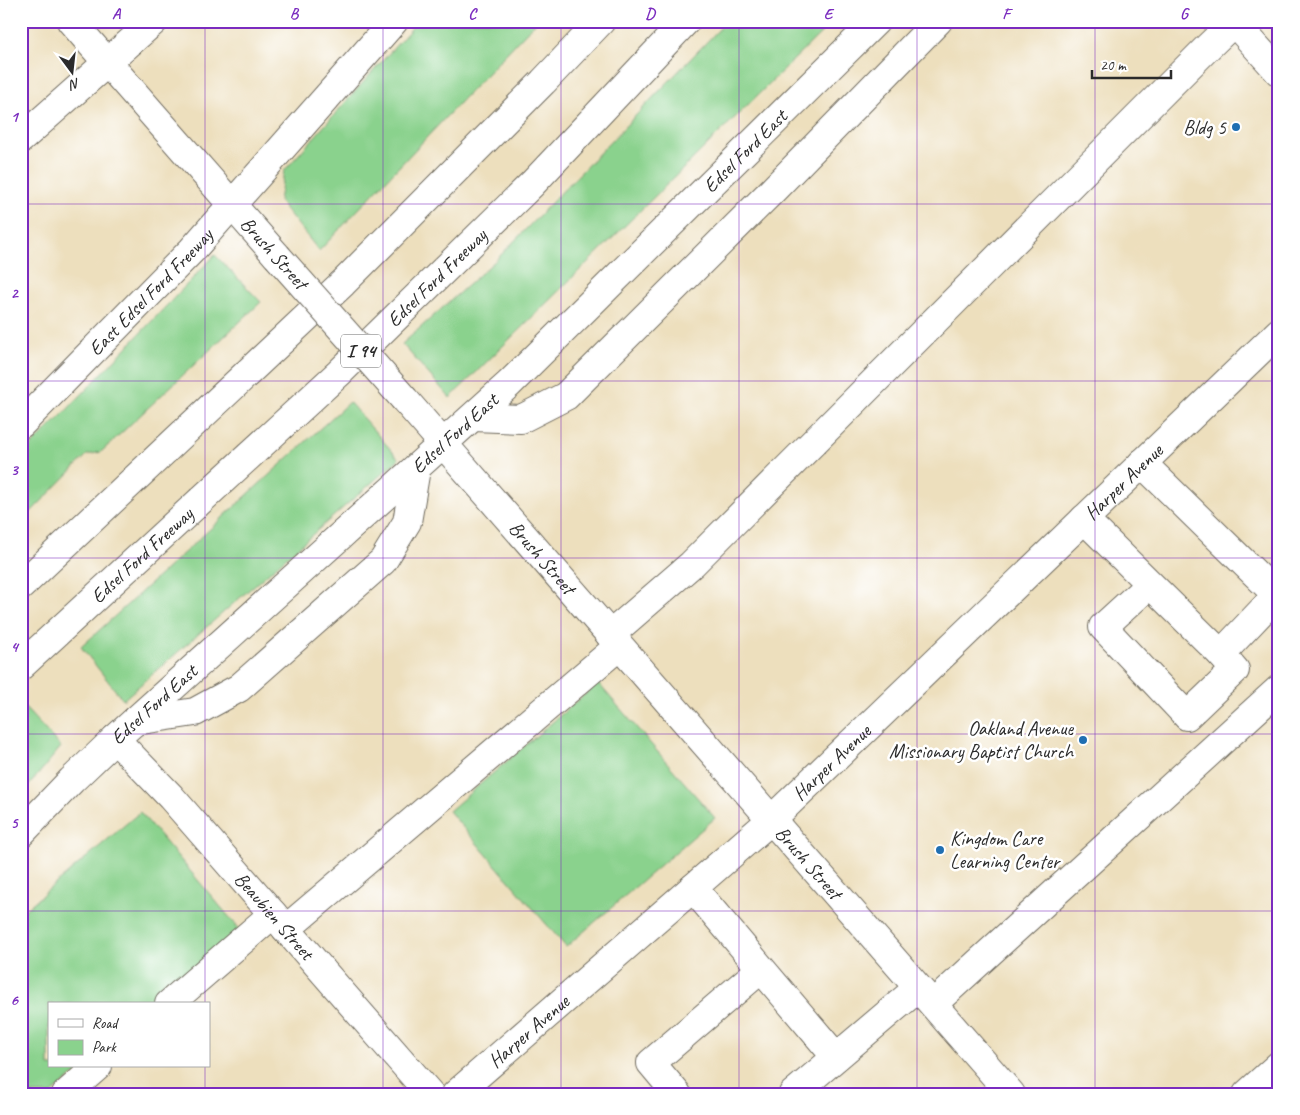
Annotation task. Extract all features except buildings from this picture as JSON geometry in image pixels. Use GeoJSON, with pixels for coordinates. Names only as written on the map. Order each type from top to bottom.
{"type":"FeatureCollection","features":[{"type":"Feature","properties":{"kind":"main road","name":"Brush Street"},"geometry":{"type":"LineString","coordinates":[[71,21],[406,400],[1011,1094]]}},
{"type":"Feature","properties":{"kind":"main road"},"geometry":{"type":"LineString","coordinates":[[21,139],[154,21]]}},
{"type":"Feature","properties":{"kind":"main road","name":"East Edsel Ford Freeway"},"geometry":{"type":"LineString","coordinates":[[21,424],[192,250],[394,21]]}},
{"type":"Feature","properties":{"kind":"main road"},"geometry":{"type":"LineString","coordinates":[[21,586],[343,283],[543,82],[600,21]]}},
{"type":"Feature","properties":{"kind":"main road","name":"Edsel Ford Freeway"},"geometry":{"type":"LineString","coordinates":[[21,666],[346,366],[532,183],[686,21]]}},
{"type":"Feature","properties":{"kind":"main road","name":"Edsel Ford East"},"geometry":{"type":"LineString","coordinates":[[21,833],[115,739],[474,417],[876,21]]}},
{"type":"Feature","properties":{"kind":"main road"},"geometry":{"type":"LineString","coordinates":[[474,417],[521,420],[566,396],[770,193],[938,21]]}},
{"type":"Feature","properties":{"kind":"main road"},"geometry":{"type":"LineString","coordinates":[[172,1002],[279,921],[615,641],[1234,22],[1279,72]]}},
{"type":"Feature","properties":{"kind":"main road","name":"Harper Avenue"},"geometry":{"type":"LineString","coordinates":[[456,1094],[772,820],[1279,332]]}},
{"type":"Feature","properties":{"kind":"main road"},"geometry":{"type":"LineString","coordinates":[[1142,463],[1277,596],[1221,654]]}},
{"type":"Feature","properties":{"kind":"main road"},"geometry":{"type":"LineString","coordinates":[[135,721],[195,712],[239,688],[383,561],[407,522],[416,469]]}},
{"type":"Feature","properties":{"kind":"main road"},"geometry":{"type":"LineString","coordinates":[[1084,519],[1150,584],[1221,654],[1235,670],[1187,716],[1104,628],[1150,584]]}},
{"type":"Feature","properties":{"kind":"main road"},"geometry":{"type":"LineString","coordinates":[[793,1094],[836,1058],[925,996],[1279,689]]}},
{"type":"Feature","properties":{"kind":"main road","name":"Beaubien Street"},"geometry":{"type":"LineString","coordinates":[[115,739],[171,797],[430,1094]]}},
{"type":"Feature","properties":{"kind":"main road"},"geometry":{"type":"LineString","coordinates":[[693,888],[836,1058]]}},
{"type":"Feature","properties":{"kind":"main road"},"geometry":{"type":"LineString","coordinates":[[677,1094],[651,1062],[761,969]]}},
{"type":"Feature","properties":{"kind":"main road"},"geometry":{"type":"LineString","coordinates":[[1247,1094],[1279,1066]]}},
{"type":"Feature","properties":{"kind":"main road"},"geometry":{"type":"LineString","coordinates":[[66,1094],[96,1068]]}},
{"type":"Feature","properties":{"kind":"green space"},"geometry":{"type":"Polygon","coordinates":[[[418,21],[537,21],[319,251],[279,201],[284,171],[418,21]]]}},
{"type":"Feature","properties":{"kind":"green space"},"geometry":{"type":"Polygon","coordinates":[[[727,21],[833,21],[450,398],[402,344],[496,260],[727,21]]]}},
{"type":"Feature","properties":{"kind":"green space"},"geometry":{"type":"Polygon","coordinates":[[[215,255],[261,302],[101,452],[87,455],[21,522],[21,456],[215,255]]]}},
{"type":"Feature","properties":{"kind":"green space"},"geometry":{"type":"Polygon","coordinates":[[[349,402],[399,459],[123,700],[81,647],[349,402]]]}},
{"type":"Feature","properties":{"kind":"green space"},"geometry":{"type":"Polygon","coordinates":[[[598,683],[715,818],[566,947],[449,811],[598,683]]]}},
{"type":"Feature","properties":{"kind":"green space"},"geometry":{"type":"Polygon","coordinates":[[[25,708],[61,747],[21,795],[21,712],[25,708]]]}},
{"type":"Feature","properties":{"kind":"green space"},"geometry":{"type":"Polygon","coordinates":[[[140,812],[242,932],[160,1002],[48,1002],[48,1068],[83,1068],[52,1094],[21,1094],[21,913],[140,812]]]}},
{"type":"Feature","properties":{"kind":"place","name":"Bldg 5"},"geometry":{"type":"Point","coordinates":[1236,127]}},
{"type":"Feature","properties":{"kind":"place","name":"Oakland Avenue Missionary Baptist Church"},"geometry":{"type":"Point","coordinates":[1083,740]}},
{"type":"Feature","properties":{"kind":"place","name":"Kingdom Care Learning Center"},"geometry":{"type":"Point","coordinates":[940,850]}}]}
